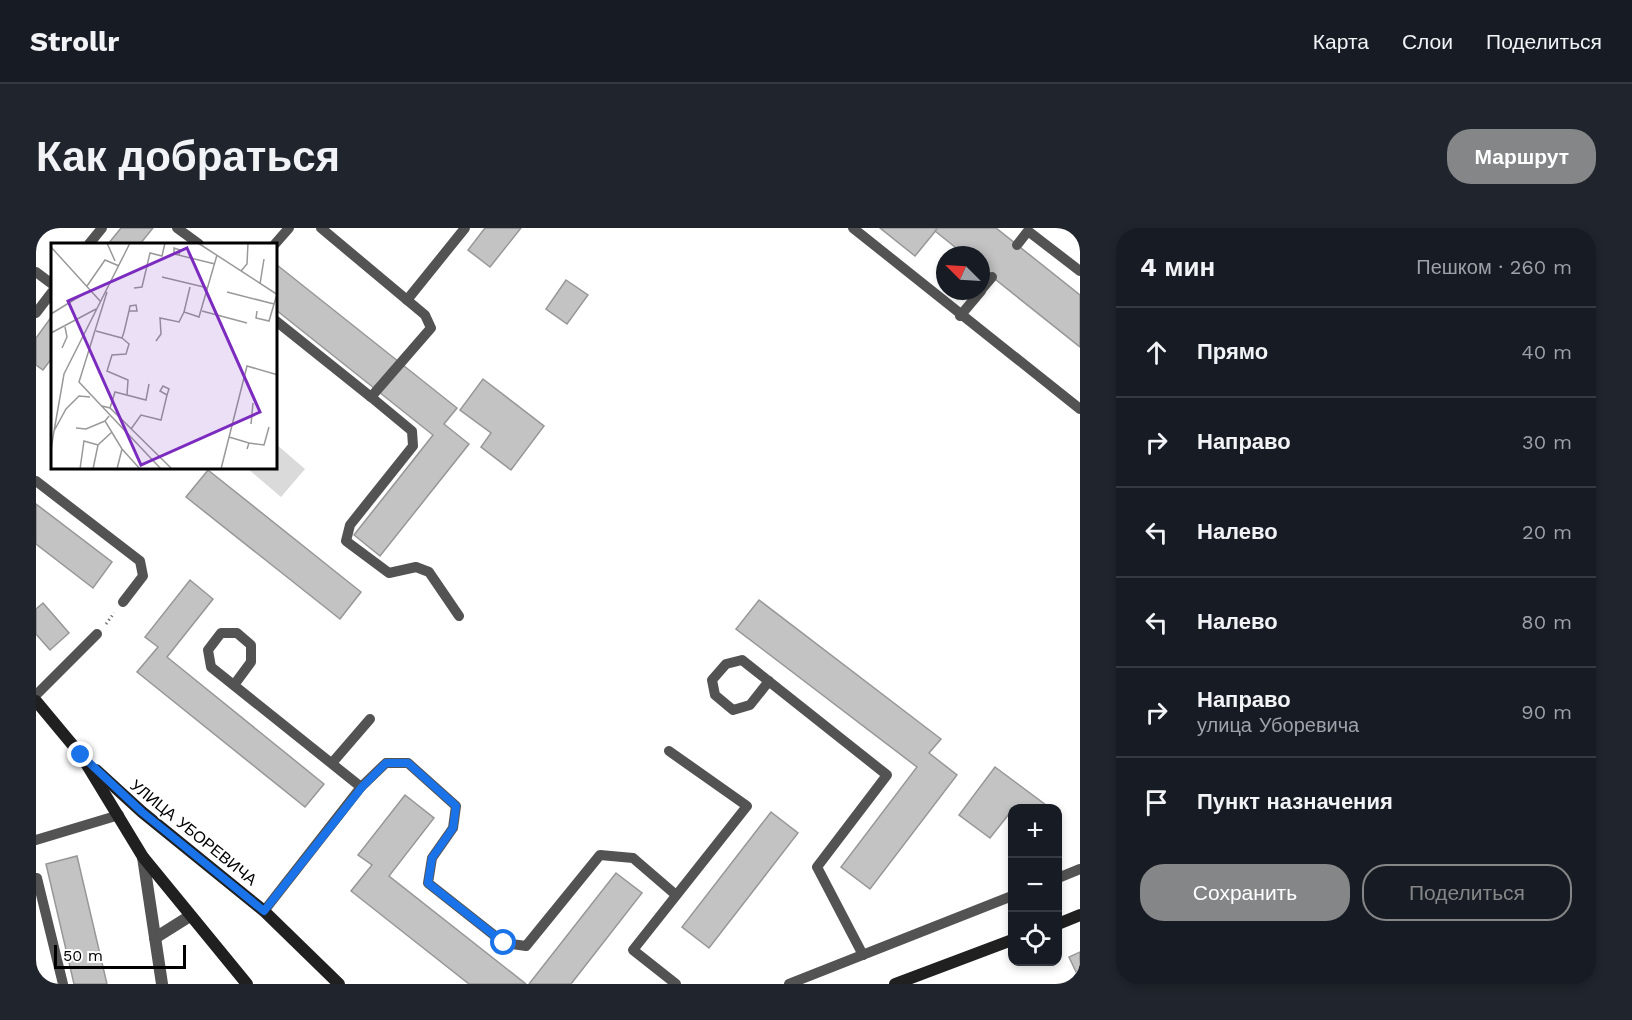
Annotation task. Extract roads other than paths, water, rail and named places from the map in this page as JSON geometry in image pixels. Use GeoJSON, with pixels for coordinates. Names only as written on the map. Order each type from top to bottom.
{"type":"FeatureCollection","features":[{"type":"Feature","properties":{"kind":"main road"},"geometry":{"type":"LineString","coordinates":[[36,701],[81,755],[119,814],[143,857],[247,984]]}},
{"type":"Feature","properties":{"kind":"main road","name":"УЛИЦА УБОРЕВИЧА"},"geometry":{"type":"LineString","coordinates":[[81,755],[142,812],[264,911],[339,984]]}},
{"type":"Feature","properties":{"kind":"main road"},"geometry":{"type":"LineString","coordinates":[[1062,922],[1080,915]]}},
{"type":"Feature","properties":{"kind":"main road"},"geometry":{"type":"LineString","coordinates":[[895,984],[1008,942]]}},
{"type":"Feature","properties":{"kind":"street"},"geometry":{"type":"LineString","coordinates":[[143,857],[162,984]]}},
{"type":"Feature","properties":{"kind":"street"},"geometry":{"type":"LineString","coordinates":[[155,938],[190,916]]}},
{"type":"Feature","properties":{"kind":"lane"},"geometry":{"type":"LineString","coordinates":[[90,243],[102,228]]}},
{"type":"Feature","properties":{"kind":"lane"},"geometry":{"type":"LineString","coordinates":[[177,228],[198,243]]}},
{"type":"Feature","properties":{"kind":"lane"},"geometry":{"type":"LineString","coordinates":[[276,243],[289,228]]}},
{"type":"Feature","properties":{"kind":"lane"},"geometry":{"type":"LineString","coordinates":[[321,228],[425,315],[431,327],[371,398]]}},
{"type":"Feature","properties":{"kind":"lane"},"geometry":{"type":"LineString","coordinates":[[407,300],[465,228]]}},
{"type":"Feature","properties":{"kind":"lane"},"geometry":{"type":"LineString","coordinates":[[853,228],[1080,410]]}},
{"type":"Feature","properties":{"kind":"lane"},"geometry":{"type":"LineString","coordinates":[[1017,245],[1028,231],[1080,272]]}},
{"type":"Feature","properties":{"kind":"lane"},"geometry":{"type":"LineString","coordinates":[[36,272],[51,283]]}},
{"type":"Feature","properties":{"kind":"lane"},"geometry":{"type":"LineString","coordinates":[[36,313],[51,293]]}},
{"type":"Feature","properties":{"kind":"lane"},"geometry":{"type":"LineString","coordinates":[[960,316],[973,300]]}},
{"type":"Feature","properties":{"kind":"lane"},"geometry":{"type":"LineString","coordinates":[[278,323],[412,431],[413,446],[350,525],[346,541],[388,573],[416,567],[429,572],[459,616]]}},
{"type":"Feature","properties":{"kind":"lane"},"geometry":{"type":"LineString","coordinates":[[36,481],[140,561],[143,576],[123,602]]}},
{"type":"Feature","properties":{"kind":"lane"},"geometry":{"type":"LineString","coordinates":[[234,685],[251,662],[251,645],[237,633],[221,633],[208,650],[211,667],[362,787]]}},
{"type":"Feature","properties":{"kind":"lane"},"geometry":{"type":"LineString","coordinates":[[36,694],[97,634]]}},
{"type":"Feature","properties":{"kind":"lane"},"geometry":{"type":"LineString","coordinates":[[769,681],[750,705],[733,710],[715,695],[712,680],[726,664],[742,660],[769,681],[887,775],[817,867],[863,955]]}},
{"type":"Feature","properties":{"kind":"lane"},"geometry":{"type":"LineString","coordinates":[[332,764],[370,719]]}},
{"type":"Feature","properties":{"kind":"lane"},"geometry":{"type":"LineString","coordinates":[[669,751],[747,806],[633,950],[676,984]]}},
{"type":"Feature","properties":{"kind":"lane"},"geometry":{"type":"LineString","coordinates":[[264,911],[362,787],[386,763],[408,763],[456,806],[453,828],[432,858],[428,883],[504,943],[526,946],[600,855],[633,858],[676,895]]}},
{"type":"Feature","properties":{"kind":"lane"},"geometry":{"type":"LineString","coordinates":[[36,840],[119,814]]}},
{"type":"Feature","properties":{"kind":"lane"},"geometry":{"type":"LineString","coordinates":[[1062,876],[1080,869]]}},
{"type":"Feature","properties":{"kind":"lane"},"geometry":{"type":"LineString","coordinates":[[37,878],[63,984]]}},
{"type":"Feature","properties":{"kind":"lane"},"geometry":{"type":"LineString","coordinates":[[789,984],[1008,898]]}}]}
